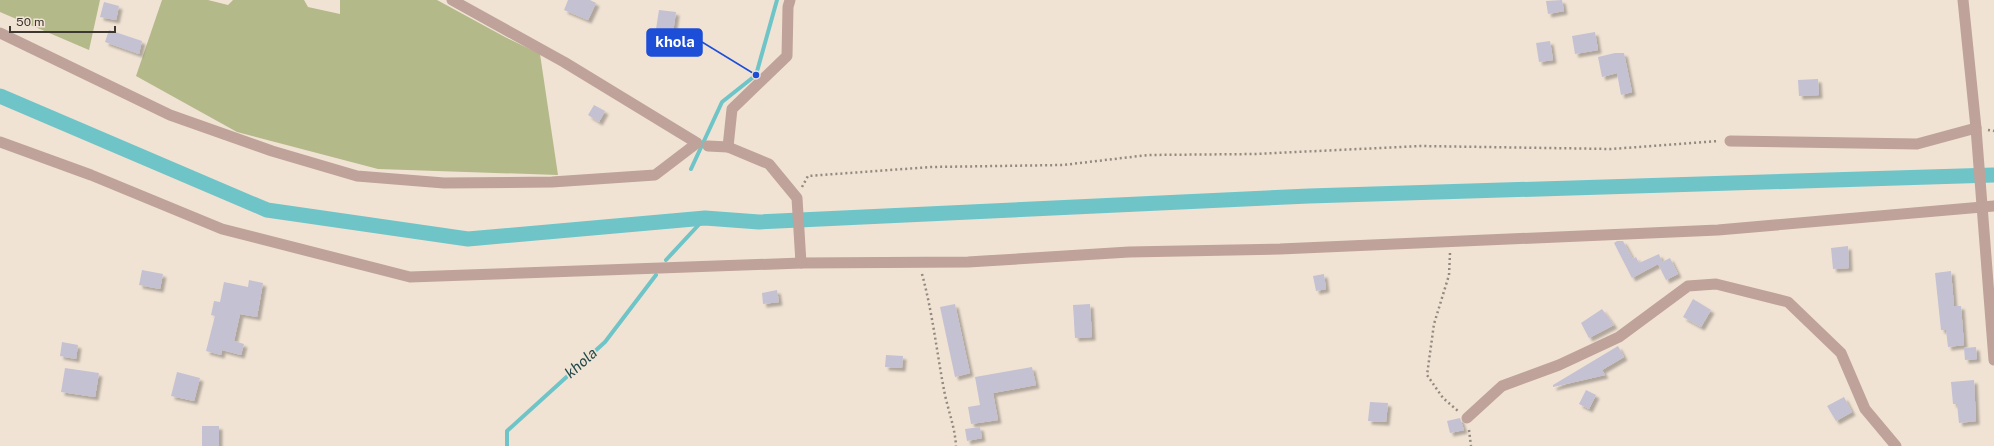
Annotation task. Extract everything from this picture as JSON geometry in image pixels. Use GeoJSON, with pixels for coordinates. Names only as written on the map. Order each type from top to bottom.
{"type":"FeatureCollection","features":[{"type":"Feature","properties":{"kind":"street"},"geometry":{"type":"LineString","coordinates":[[0,33],[170,115],[272,151],[357,176],[444,183],[552,182],[655,175],[696,143],[564,62],[452,0]]}},
{"type":"Feature","properties":{"kind":"street"},"geometry":{"type":"LineString","coordinates":[[728,147],[732,109],[788,56],[788,7],[790,0]]}},
{"type":"Feature","properties":{"kind":"street"},"geometry":{"type":"LineString","coordinates":[[1964,0],[1976,128],[1994,360]]}},
{"type":"Feature","properties":{"kind":"street"},"geometry":{"type":"LineString","coordinates":[[1730,141],[1917,144],[1976,128]]}},
{"type":"Feature","properties":{"kind":"street"},"geometry":{"type":"LineString","coordinates":[[0,142],[91,175],[222,229],[410,277],[801,263],[968,262],[1129,252],[1280,249],[1451,242],[1718,230],[1994,206]]}},
{"type":"Feature","properties":{"kind":"street"},"geometry":{"type":"LineString","coordinates":[[708,146],[728,147],[768,164],[797,198],[801,263]]}},
{"type":"Feature","properties":{"kind":"street"},"geometry":{"type":"LineString","coordinates":[[1467,418],[1502,386],[1559,365],[1619,337],[1688,286],[1716,284],[1788,302],[1841,353],[1865,409],[1896,446]]}},
{"type":"Feature","properties":{"kind":"path"},"geometry":{"type":"LineString","coordinates":[[797,198],[808,176],[931,167],[1063,165],[1148,155],[1255,154],[1421,146],[1611,149],[1730,141]]}},
{"type":"Feature","properties":{"kind":"path"},"geometry":{"type":"LineString","coordinates":[[1451,242],[1449,275],[1434,324],[1427,375],[1443,398],[1467,418],[1471,446]]}},
{"type":"Feature","properties":{"kind":"path"},"geometry":{"type":"LineString","coordinates":[[919,262],[930,302],[945,396],[955,430],[956,446]]}},
{"type":"Feature","properties":{"kind":"green space"},"geometry":{"type":"Polygon","coordinates":[[[0,0],[100,0],[89,50],[0,12],[0,0]]]}},
{"type":"Feature","properties":{"kind":"green space"},"geometry":{"type":"Polygon","coordinates":[[[162,0],[208,0],[228,5],[233,0],[304,0],[308,7],[340,14],[340,0],[437,0],[540,54],[558,175],[378,169],[237,132],[136,76],[162,0]]]}},
{"type":"Feature","properties":{"kind":"building"},"geometry":{"type":"Polygon","coordinates":[[[568,0],[590,0],[596,3],[588,20],[564,10],[568,0]]]}},
{"type":"Feature","properties":{"kind":"building"},"geometry":{"type":"Polygon","coordinates":[[[1562,0],[1564,11],[1548,14],[1546,1],[1562,0]]]}},
{"type":"Feature","properties":{"kind":"building"},"geometry":{"type":"Polygon","coordinates":[[[104,2],[119,6],[116,20],[100,17],[104,2]]]}},
{"type":"Feature","properties":{"kind":"building"},"geometry":{"type":"Polygon","coordinates":[[[659,10],[676,12],[673,32],[656,29],[659,10]]]}},
{"type":"Feature","properties":{"kind":"building"},"geometry":{"type":"Polygon","coordinates":[[[109,30],[142,41],[139,54],[105,42],[109,30]]]}},
{"type":"Feature","properties":{"kind":"building"},"geometry":{"type":"Polygon","coordinates":[[[1595,32],[1598,50],[1575,54],[1572,36],[1595,32]]]}},
{"type":"Feature","properties":{"kind":"building"},"geometry":{"type":"Polygon","coordinates":[[[1550,41],[1553,60],[1539,62],[1536,43],[1550,41]]]}},
{"type":"Feature","properties":{"kind":"building"},"geometry":{"type":"Polygon","coordinates":[[[1615,53],[1624,53],[1632,92],[1621,95],[1617,73],[1602,77],[1598,57],[1615,53]]]}},
{"type":"Feature","properties":{"kind":"building"},"geometry":{"type":"Polygon","coordinates":[[[1818,79],[1819,95],[1799,96],[1798,80],[1818,79]]]}},
{"type":"Feature","properties":{"kind":"building"},"geometry":{"type":"Polygon","coordinates":[[[594,105],[605,111],[599,122],[588,115],[594,105]]]}},
{"type":"Feature","properties":{"kind":"building"},"geometry":{"type":"Polygon","coordinates":[[[1617,241],[1623,241],[1633,259],[1636,257],[1639,263],[1659,254],[1662,262],[1670,258],[1678,274],[1666,280],[1658,264],[1632,278],[1614,243],[1617,241]]]}},
{"type":"Feature","properties":{"kind":"building"},"geometry":{"type":"Polygon","coordinates":[[[1848,246],[1849,268],[1833,269],[1831,248],[1848,246]]]}},
{"type":"Feature","properties":{"kind":"building"},"geometry":{"type":"Polygon","coordinates":[[[142,270],[163,274],[160,289],[139,285],[142,270]]]}},
{"type":"Feature","properties":{"kind":"building"},"geometry":{"type":"Polygon","coordinates":[[[1951,271],[1954,306],[1961,306],[1964,345],[1948,347],[1946,330],[1941,330],[1935,273],[1951,271]]]}},
{"type":"Feature","properties":{"kind":"building"},"geometry":{"type":"Polygon","coordinates":[[[1324,274],[1326,289],[1316,291],[1313,276],[1324,274]]]}},
{"type":"Feature","properties":{"kind":"building"},"geometry":{"type":"Polygon","coordinates":[[[249,280],[263,283],[257,317],[240,314],[234,341],[244,344],[241,355],[222,350],[221,355],[206,351],[215,316],[211,315],[214,301],[220,302],[224,282],[248,287],[249,280]]]}},
{"type":"Feature","properties":{"kind":"building"},"geometry":{"type":"Polygon","coordinates":[[[777,290],[779,302],[763,304],[762,293],[777,290]]]}},
{"type":"Feature","properties":{"kind":"building"},"geometry":{"type":"Polygon","coordinates":[[[1693,299],[1711,310],[1701,327],[1683,317],[1693,299]]]}},
{"type":"Feature","properties":{"kind":"building"},"geometry":{"type":"Polygon","coordinates":[[[955,304],[970,373],[955,377],[940,307],[955,304]]]}},
{"type":"Feature","properties":{"kind":"building"},"geometry":{"type":"Polygon","coordinates":[[[1090,304],[1092,337],[1075,338],[1073,305],[1090,304]]]}},
{"type":"Feature","properties":{"kind":"building"},"geometry":{"type":"Polygon","coordinates":[[[1602,309],[1614,325],[1589,338],[1581,323],[1602,309]]]}},
{"type":"Feature","properties":{"kind":"building"},"geometry":{"type":"Polygon","coordinates":[[[62,342],[78,345],[76,359],[60,356],[62,342]]]}},
{"type":"Feature","properties":{"kind":"building"},"geometry":{"type":"Polygon","coordinates":[[[1618,346],[1624,357],[1602,370],[1605,375],[1553,387],[1553,385],[1618,346]]]}},
{"type":"Feature","properties":{"kind":"building"},"geometry":{"type":"Polygon","coordinates":[[[1976,347],[1977,359],[1965,360],[1964,348],[1976,347]]]}},
{"type":"Feature","properties":{"kind":"building"},"geometry":{"type":"Polygon","coordinates":[[[886,355],[903,356],[902,368],[885,367],[886,355]]]}},
{"type":"Feature","properties":{"kind":"building"},"geometry":{"type":"Polygon","coordinates":[[[1032,367],[1036,385],[993,393],[998,420],[971,424],[968,407],[980,405],[975,377],[1032,367]]]}},
{"type":"Feature","properties":{"kind":"building"},"geometry":{"type":"Polygon","coordinates":[[[65,368],[99,373],[95,397],[61,392],[65,368]]]}},
{"type":"Feature","properties":{"kind":"building"},"geometry":{"type":"Polygon","coordinates":[[[177,372],[200,378],[194,401],[171,396],[177,372]]]}},
{"type":"Feature","properties":{"kind":"building"},"geometry":{"type":"Polygon","coordinates":[[[1974,380],[1976,421],[1959,423],[1957,404],[1953,404],[1951,382],[1974,380]]]}},
{"type":"Feature","properties":{"kind":"building"},"geometry":{"type":"Polygon","coordinates":[[[1586,390],[1596,395],[1589,409],[1579,404],[1586,390]]]}},
{"type":"Feature","properties":{"kind":"building"},"geometry":{"type":"Polygon","coordinates":[[[1844,397],[1852,412],[1836,421],[1827,406],[1844,397]]]}},
{"type":"Feature","properties":{"kind":"building"},"geometry":{"type":"Polygon","coordinates":[[[1370,402],[1388,403],[1386,422],[1368,421],[1370,402]]]}},
{"type":"Feature","properties":{"kind":"building"},"geometry":{"type":"Polygon","coordinates":[[[1460,418],[1464,430],[1450,433],[1447,421],[1460,418]]]}},
{"type":"Feature","properties":{"kind":"building"},"geometry":{"type":"Polygon","coordinates":[[[202,426],[219,426],[219,446],[202,446],[202,426]]]}},
{"type":"Feature","properties":{"kind":"building"},"geometry":{"type":"Polygon","coordinates":[[[980,427],[982,438],[967,441],[965,429],[980,427]]]}},
{"type":"Feature","properties":{"kind":"waterway","name":"khola"},"geometry":{"type":"LineString","coordinates":[[691,169],[722,102],[756,75],[777,0]]}},
{"type":"Feature","properties":{"kind":"waterway"},"geometry":{"type":"LineString","coordinates":[[0,96],[267,210],[468,239],[705,218],[759,222],[1309,196],[1994,175]]}},
{"type":"Feature","properties":{"kind":"waterway","name":"khola"},"geometry":{"type":"LineString","coordinates":[[666,260],[705,218]]}},
{"type":"Feature","properties":{"kind":"waterway","name":"khola"},"geometry":{"type":"LineString","coordinates":[[507,446],[507,431],[605,342],[656,275]]}},
{"type":"Feature","properties":{"kind":"place","name":"khola"},"geometry":{"type":"Point","coordinates":[756,75]}}]}
